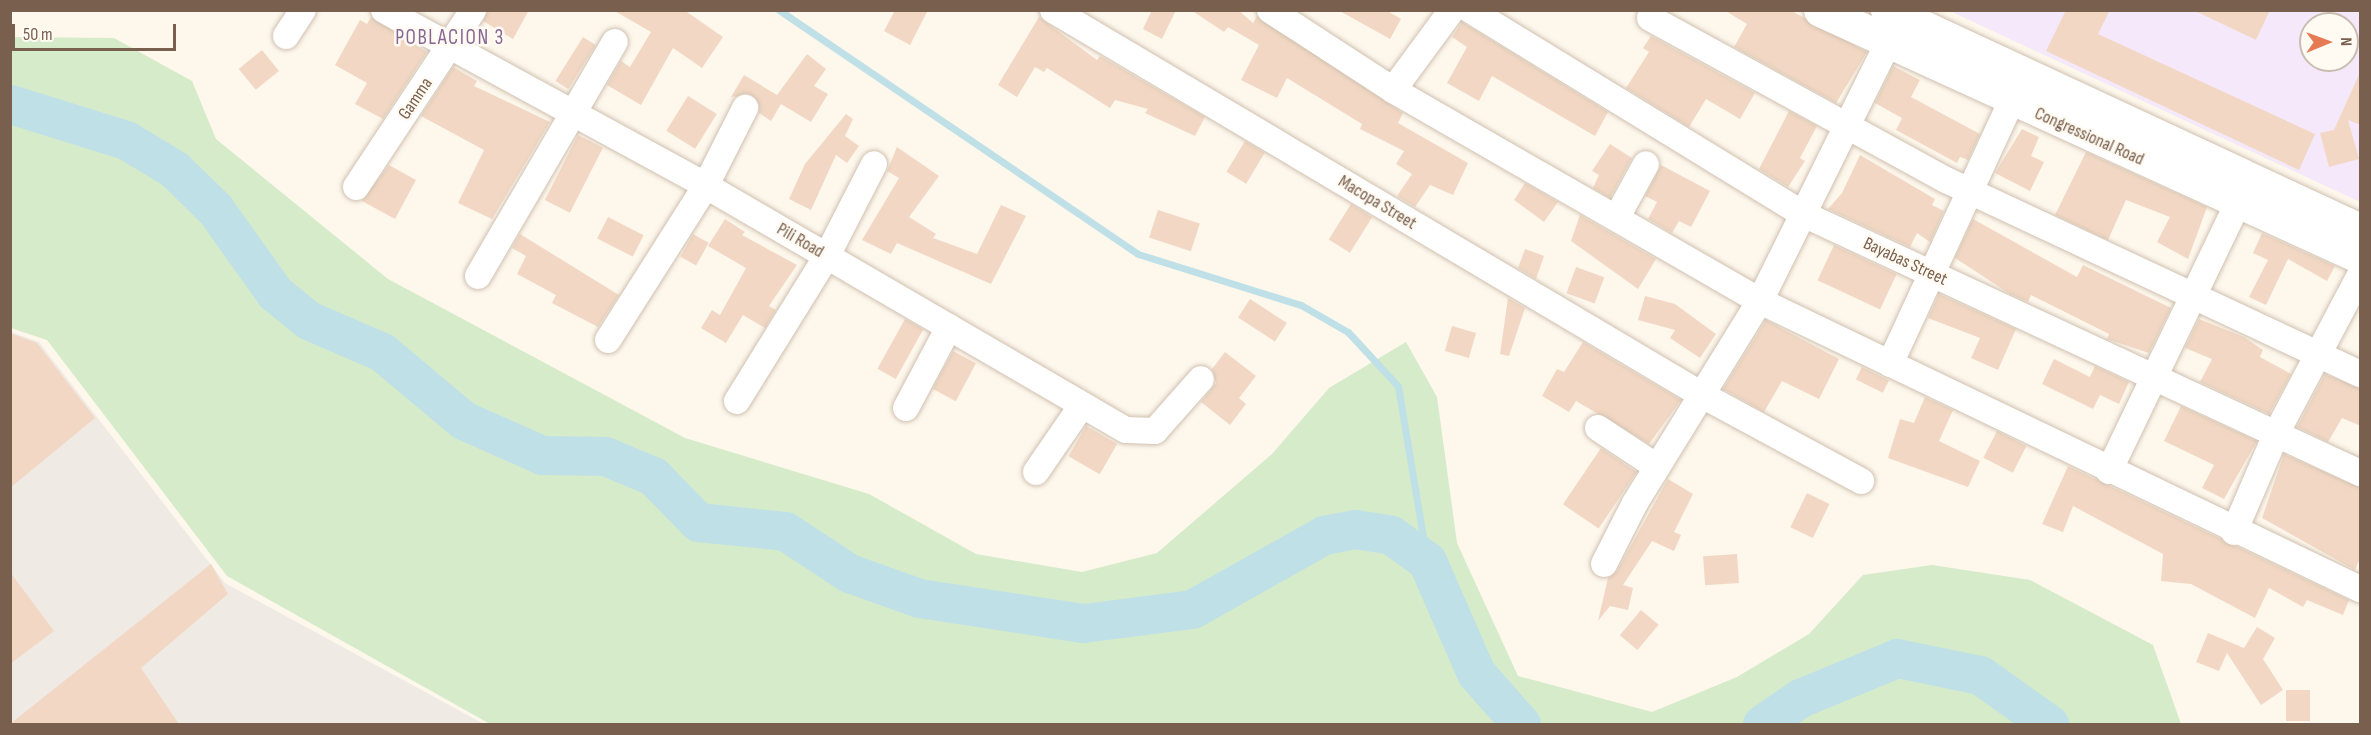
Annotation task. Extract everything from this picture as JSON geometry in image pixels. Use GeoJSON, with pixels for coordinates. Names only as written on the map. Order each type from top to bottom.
{"type":"FeatureCollection","features":[{"type":"Feature","properties":{"kind":"main road","name":"Congressional Road"},"geometry":{"type":"LineString","coordinates":[[1820,10],[1892,23],[2361,230]]}},
{"type":"Feature","properties":{"kind":"main road","name":"Congressional Road"},"geometry":{"type":"LineString","coordinates":[[1892,23],[2011,102],[2361,257]]}},
{"type":"Feature","properties":{"kind":"street"},"geometry":{"type":"LineString","coordinates":[[286,36],[303,10]]}},
{"type":"Feature","properties":{"kind":"street","name":"Pili Road"},"geometry":{"type":"LineString","coordinates":[[384,10],[577,114],[1126,430],[1155,431],[1201,379]]}},
{"type":"Feature","properties":{"kind":"street","name":"Gamma"},"geometry":{"type":"LineString","coordinates":[[356,187],[473,10]]}},
{"type":"Feature","properties":{"kind":"street","name":"Macopa Street"},"geometry":{"type":"LineString","coordinates":[[1053,10],[1702,395],[1861,481]]}},
{"type":"Feature","properties":{"kind":"street"},"geometry":{"type":"LineString","coordinates":[[1393,90],[1452,10]]}},
{"type":"Feature","properties":{"kind":"street","name":"Bayabas Street"},"geometry":{"type":"LineString","coordinates":[[1470,10],[1803,214],[2153,379],[2277,432],[2361,473]]}},
{"type":"Feature","properties":{"kind":"street"},"geometry":{"type":"LineString","coordinates":[[1274,12],[1393,90],[1760,301],[2234,532],[2361,590]]}},
{"type":"Feature","properties":{"kind":"street"},"geometry":{"type":"LineString","coordinates":[[1650,18],[1848,127],[1969,189],[2361,374]]}},
{"type":"Feature","properties":{"kind":"street"},"geometry":{"type":"LineString","coordinates":[[1604,564],[1657,467],[1760,301],[1848,127],[1892,23]]}},
{"type":"Feature","properties":{"kind":"street"},"geometry":{"type":"LineString","coordinates":[[478,276],[577,114],[615,42]]}},
{"type":"Feature","properties":{"kind":"street"},"geometry":{"type":"LineString","coordinates":[[1890,364],[2011,102]]}},
{"type":"Feature","properties":{"kind":"street"},"geometry":{"type":"LineString","coordinates":[[608,340],[705,187],[745,108]]}},
{"type":"Feature","properties":{"kind":"street"},"geometry":{"type":"LineString","coordinates":[[737,401],[827,256],[874,164]]}},
{"type":"Feature","properties":{"kind":"street"},"geometry":{"type":"LineString","coordinates":[[1617,217],[1646,164]]}},
{"type":"Feature","properties":{"kind":"street"},"geometry":{"type":"LineString","coordinates":[[2109,471],[2238,203]]}},
{"type":"Feature","properties":{"kind":"street"},"geometry":{"type":"LineString","coordinates":[[2234,532],[2277,432],[2321,354],[2361,275]]}},
{"type":"Feature","properties":{"kind":"street"},"geometry":{"type":"LineString","coordinates":[[906,408],[949,327]]}},
{"type":"Feature","properties":{"kind":"street"},"geometry":{"type":"LineString","coordinates":[[1036,472],[1082,405]]}},
{"type":"Feature","properties":{"kind":"street"},"geometry":{"type":"LineString","coordinates":[[1598,428],[1657,467]]}},
{"type":"Feature","properties":{"kind":"shaded area"},"geometry":{"type":"Polygon","coordinates":[[[1950,11],[2360,11],[2360,202],[1950,11]]]}},
{"type":"Feature","properties":{"kind":"shaded area"},"geometry":{"type":"Polygon","coordinates":[[[11,332],[39,342],[225,583],[484,724],[11,724],[11,332]]]}},
{"type":"Feature","properties":{"kind":"green space"},"geometry":{"type":"Polygon","coordinates":[[[10,37],[114,38],[192,81],[216,139],[388,279],[685,438],[869,494],[976,554],[1082,572],[1157,553],[1272,454],[1329,388],[1406,342],[1437,397],[1457,543],[1518,676],[1652,712],[1737,677],[1809,634],[1863,575],[1932,565],[2030,580],[2153,645],[2181,724],[490,724],[227,576],[47,340],[11,328],[10,37]]]}},
{"type":"Feature","properties":{"kind":"building"},"geometry":{"type":"Polygon","coordinates":[[[488,10],[529,10],[513,39],[483,21],[488,10]]]}},
{"type":"Feature","properties":{"kind":"building"},"geometry":{"type":"Polygon","coordinates":[[[613,10],[684,10],[723,37],[702,68],[673,48],[641,105],[607,85],[621,61],[630,67],[651,32],[613,10]]]}},
{"type":"Feature","properties":{"kind":"building"},"geometry":{"type":"Polygon","coordinates":[[[895,10],[928,10],[910,45],[884,31],[895,10]]]}},
{"type":"Feature","properties":{"kind":"building"},"geometry":{"type":"Polygon","coordinates":[[[1152,10],[1176,10],[1162,39],[1143,29],[1152,10]]]}},
{"type":"Feature","properties":{"kind":"building"},"geometry":{"type":"Polygon","coordinates":[[[1191,10],[1238,10],[1253,23],[1257,16],[1403,113],[1398,123],[1468,163],[1453,195],[1430,185],[1415,207],[1397,196],[1412,174],[1396,164],[1404,151],[1360,129],[1362,124],[1287,78],[1277,98],[1241,80],[1259,45],[1228,27],[1224,32],[1191,10]]]}},
{"type":"Feature","properties":{"kind":"building"},"geometry":{"type":"Polygon","coordinates":[[[1338,10],[1386,10],[1401,19],[1390,39],[1338,10]]]}},
{"type":"Feature","properties":{"kind":"building"},"geometry":{"type":"Polygon","coordinates":[[[1724,10],[1790,10],[1867,52],[1836,103],[1734,47],[1747,24],[1724,10]]]}},
{"type":"Feature","properties":{"kind":"building"},"geometry":{"type":"Polygon","coordinates":[[[2066,10],[2110,10],[2098,34],[2315,134],[2299,170],[2046,51],[2066,10]]]}},
{"type":"Feature","properties":{"kind":"building"},"geometry":{"type":"Polygon","coordinates":[[[2193,10],[2270,10],[2256,40],[2193,10]]]}},
{"type":"Feature","properties":{"kind":"building"},"geometry":{"type":"Polygon","coordinates":[[[371,17],[427,52],[383,119],[355,104],[367,83],[335,65],[360,20],[367,24],[371,17]]]}},
{"type":"Feature","properties":{"kind":"building"},"geometry":{"type":"Polygon","coordinates":[[[1039,17],[1097,60],[1100,56],[1205,117],[1195,136],[1145,113],[1148,109],[1115,100],[1110,108],[1047,68],[1044,72],[1035,67],[1017,97],[998,85],[1039,17]]]}},
{"type":"Feature","properties":{"kind":"building"},"geometry":{"type":"Polygon","coordinates":[[[1462,22],[1608,112],[1595,136],[1492,76],[1479,101],[1447,83],[1467,47],[1452,37],[1462,22]]]}},
{"type":"Feature","properties":{"kind":"building"},"geometry":{"type":"Polygon","coordinates":[[[1651,36],[1755,93],[1740,119],[1706,99],[1689,127],[1626,88],[1649,52],[1643,48],[1651,36]]]}},
{"type":"Feature","properties":{"kind":"building"},"geometry":{"type":"Polygon","coordinates":[[[583,37],[596,45],[568,89],[555,81],[583,37]]]}},
{"type":"Feature","properties":{"kind":"building"},"geometry":{"type":"Polygon","coordinates":[[[262,50],[279,71],[256,90],[239,69],[262,50]]]}},
{"type":"Feature","properties":{"kind":"building"},"geometry":{"type":"Polygon","coordinates":[[[807,54],[826,69],[814,86],[828,94],[811,122],[781,104],[771,121],[759,113],[752,95],[731,97],[744,75],[777,95],[807,54]]]}},
{"type":"Feature","properties":{"kind":"building"},"geometry":{"type":"Polygon","coordinates":[[[1893,66],[1920,80],[1911,97],[1980,134],[1968,160],[1960,157],[1957,163],[1896,130],[1902,118],[1875,103],[1893,66]]]}},
{"type":"Feature","properties":{"kind":"building"},"geometry":{"type":"Polygon","coordinates":[[[453,67],[477,81],[474,86],[550,122],[492,219],[458,203],[484,150],[421,116],[453,67]]]}},
{"type":"Feature","properties":{"kind":"building"},"geometry":{"type":"Polygon","coordinates":[[[2361,70],[2361,125],[2348,120],[2359,159],[2329,167],[2320,133],[2334,130],[2361,70]]]}},
{"type":"Feature","properties":{"kind":"building"},"geometry":{"type":"Polygon","coordinates":[[[688,96],[717,114],[695,149],[666,131],[688,96]]]}},
{"type":"Feature","properties":{"kind":"building"},"geometry":{"type":"Polygon","coordinates":[[[1789,111],[1817,126],[1800,158],[1805,161],[1788,187],[1759,169],[1789,111]]]}},
{"type":"Feature","properties":{"kind":"building"},"geometry":{"type":"Polygon","coordinates":[[[846,114],[853,119],[845,136],[859,146],[847,163],[836,155],[811,210],[789,199],[805,164],[846,114]]]}},
{"type":"Feature","properties":{"kind":"building"},"geometry":{"type":"Polygon","coordinates":[[[2022,129],[2039,137],[2031,156],[2044,162],[2030,191],[1995,173],[2022,129]]]}},
{"type":"Feature","properties":{"kind":"building"},"geometry":{"type":"Polygon","coordinates":[[[578,135],[603,148],[570,213],[545,200],[578,135]]]}},
{"type":"Feature","properties":{"kind":"building"},"geometry":{"type":"Polygon","coordinates":[[[1245,141],[1265,153],[1246,184],[1226,172],[1245,141]]]}},
{"type":"Feature","properties":{"kind":"building"},"geometry":{"type":"Polygon","coordinates":[[[1610,144],[1632,158],[1610,198],[1593,188],[1599,175],[1592,171],[1610,144]]]}},
{"type":"Feature","properties":{"kind":"building"},"geometry":{"type":"Polygon","coordinates":[[[897,147],[939,176],[909,217],[936,234],[933,238],[977,254],[1001,205],[1026,216],[991,284],[897,243],[891,254],[862,240],[899,178],[887,171],[897,147]]]}},
{"type":"Feature","properties":{"kind":"building"},"geometry":{"type":"Polygon","coordinates":[[[2086,152],[2207,207],[2188,259],[2157,242],[2170,217],[2126,200],[2108,240],[2055,215],[2086,152]]]}},
{"type":"Feature","properties":{"kind":"building"},"geometry":{"type":"Polygon","coordinates":[[[1860,155],[1935,199],[1932,205],[1944,211],[1930,242],[1917,233],[1910,247],[1828,209],[1842,193],[1860,155]]]}},
{"type":"Feature","properties":{"kind":"building"},"geometry":{"type":"Polygon","coordinates":[[[389,165],[416,180],[395,219],[362,201],[389,165]]]}},
{"type":"Feature","properties":{"kind":"building"},"geometry":{"type":"Polygon","coordinates":[[[1661,165],[1710,191],[1691,227],[1679,221],[1672,233],[1648,219],[1657,202],[1645,196],[1661,165]]]}},
{"type":"Feature","properties":{"kind":"building"},"geometry":{"type":"Polygon","coordinates":[[[1525,183],[1558,202],[1544,222],[1514,200],[1525,183]]]}},
{"type":"Feature","properties":{"kind":"building"},"geometry":{"type":"Polygon","coordinates":[[[1351,204],[1372,217],[1350,253],[1329,240],[1351,204]]]}},
{"type":"Feature","properties":{"kind":"building"},"geometry":{"type":"Polygon","coordinates":[[[1158,210],[1200,224],[1191,251],[1149,238],[1158,210]]]}},
{"type":"Feature","properties":{"kind":"building"},"geometry":{"type":"Polygon","coordinates":[[[1580,215],[1656,259],[1638,289],[1571,241],[1580,215]]]}},
{"type":"Feature","properties":{"kind":"building"},"geometry":{"type":"Polygon","coordinates":[[[608,217],[644,235],[633,257],[597,238],[608,217]]]}},
{"type":"Feature","properties":{"kind":"building"},"geometry":{"type":"Polygon","coordinates":[[[725,219],[745,232],[742,235],[797,265],[769,306],[776,310],[765,328],[743,315],[726,343],[701,328],[712,310],[720,315],[746,268],[708,246],[725,219]]]}},
{"type":"Feature","properties":{"kind":"building"},"geometry":{"type":"Polygon","coordinates":[[[1973,219],[2077,277],[2083,265],[2171,308],[2149,353],[2107,339],[2109,334],[2031,295],[2028,302],[2010,294],[1955,258],[1973,219]]]}},
{"type":"Feature","properties":{"kind":"building"},"geometry":{"type":"Polygon","coordinates":[[[2262,233],[2335,266],[2327,281],[2288,259],[2266,305],[2249,297],[2268,260],[2253,253],[2262,233]]]}},
{"type":"Feature","properties":{"kind":"building"},"geometry":{"type":"Polygon","coordinates":[[[520,234],[619,295],[598,327],[552,303],[556,295],[517,274],[526,256],[512,248],[520,234]]]}},
{"type":"Feature","properties":{"kind":"building"},"geometry":{"type":"Polygon","coordinates":[[[693,234],[709,243],[696,265],[680,257],[693,234]]]}},
{"type":"Feature","properties":{"kind":"building"},"geometry":{"type":"Polygon","coordinates":[[[1834,245],[1897,274],[1880,310],[1818,280],[1834,245]]]}},
{"type":"Feature","properties":{"kind":"building"},"geometry":{"type":"Polygon","coordinates":[[[1525,249],[1544,256],[1536,279],[1518,268],[1525,249]]]}},
{"type":"Feature","properties":{"kind":"building"},"geometry":{"type":"Polygon","coordinates":[[[1576,267],[1604,277],[1595,304],[1566,293],[1576,267]]]}},
{"type":"Feature","properties":{"kind":"building"},"geometry":{"type":"Polygon","coordinates":[[[1939,294],[2016,329],[1998,370],[1971,358],[1980,338],[1928,318],[1939,294]]]}},
{"type":"Feature","properties":{"kind":"building"},"geometry":{"type":"Polygon","coordinates":[[[1645,296],[1675,304],[1716,334],[1700,358],[1670,338],[1675,330],[1638,320],[1645,296]]]}},
{"type":"Feature","properties":{"kind":"building"},"geometry":{"type":"Polygon","coordinates":[[[1508,298],[1525,308],[1509,356],[1500,354],[1508,298]]]}},
{"type":"Feature","properties":{"kind":"building"},"geometry":{"type":"Polygon","coordinates":[[[1250,299],[1287,323],[1275,341],[1238,317],[1250,299]]]}},
{"type":"Feature","properties":{"kind":"building"},"geometry":{"type":"Polygon","coordinates":[[[905,319],[923,329],[896,379],[877,369],[905,319]]]}},
{"type":"Feature","properties":{"kind":"building"},"geometry":{"type":"Polygon","coordinates":[[[2199,319],[2244,337],[2263,350],[2260,357],[2291,374],[2269,414],[2200,382],[2212,359],[2185,348],[2199,319]]]}},
{"type":"Feature","properties":{"kind":"building"},"geometry":{"type":"Polygon","coordinates":[[[1766,320],[1839,359],[1819,399],[1782,381],[1764,412],[1723,389],[1766,320]]]}},
{"type":"Feature","properties":{"kind":"building"},"geometry":{"type":"Polygon","coordinates":[[[1452,326],[1476,333],[1469,358],[1445,351],[1452,326]]]}},
{"type":"Feature","properties":{"kind":"building"},"geometry":{"type":"Polygon","coordinates":[[[10,333],[37,343],[95,418],[10,488],[10,333]]]}},
{"type":"Feature","properties":{"kind":"building"},"geometry":{"type":"Polygon","coordinates":[[[1583,342],[1681,400],[1649,444],[1576,401],[1569,412],[1542,396],[1557,369],[1564,372],[1583,342]]]}},
{"type":"Feature","properties":{"kind":"building"},"geometry":{"type":"Polygon","coordinates":[[[953,351],[976,363],[956,401],[933,389],[953,351]]]}},
{"type":"Feature","properties":{"kind":"building"},"geometry":{"type":"Polygon","coordinates":[[[1225,352],[1256,376],[1239,398],[1246,404],[1230,425],[1201,402],[1216,383],[1212,369],[1225,352]]]}},
{"type":"Feature","properties":{"kind":"building"},"geometry":{"type":"Polygon","coordinates":[[[2054,359],[2090,377],[2095,366],[2129,382],[2119,404],[2100,395],[2093,409],[2042,384],[2054,359]]]}},
{"type":"Feature","properties":{"kind":"building"},"geometry":{"type":"Polygon","coordinates":[[[1862,367],[1889,380],[1883,393],[1856,380],[1862,367]]]}},
{"type":"Feature","properties":{"kind":"building"},"geometry":{"type":"Polygon","coordinates":[[[2325,374],[2361,389],[2361,426],[2342,418],[2328,442],[2297,427],[2325,374]]]}},
{"type":"Feature","properties":{"kind":"building"},"geometry":{"type":"Polygon","coordinates":[[[1925,397],[1953,410],[1939,441],[1980,461],[1968,487],[1888,458],[1900,419],[1914,423],[1925,397]]]}},
{"type":"Feature","properties":{"kind":"building"},"geometry":{"type":"Polygon","coordinates":[[[2181,406],[2257,441],[2224,499],[2202,488],[2214,465],[2164,441],[2181,406]]]}},
{"type":"Feature","properties":{"kind":"building"},"geometry":{"type":"Polygon","coordinates":[[[1086,426],[1117,444],[1100,474],[1068,456],[1086,426]]]}},
{"type":"Feature","properties":{"kind":"building"},"geometry":{"type":"Polygon","coordinates":[[[1997,431],[2026,446],[2013,473],[1983,458],[1997,431]]]}},
{"type":"Feature","properties":{"kind":"building"},"geometry":{"type":"Polygon","coordinates":[[[1601,448],[1637,472],[1599,528],[1563,504],[1601,448]]]}},
{"type":"Feature","properties":{"kind":"building"},"geometry":{"type":"Polygon","coordinates":[[[2284,454],[2361,488],[2361,556],[2355,570],[2262,518],[2284,454]]]}},
{"type":"Feature","properties":{"kind":"building"},"geometry":{"type":"Polygon","coordinates":[[[2068,466],[2349,600],[2343,615],[2307,600],[2303,607],[2269,588],[2255,618],[2191,584],[2161,581],[2163,554],[2073,506],[2063,532],[2042,524],[2068,466]]]}},
{"type":"Feature","properties":{"kind":"building"},"geometry":{"type":"Polygon","coordinates":[[[1668,479],[1693,494],[1674,532],[1681,535],[1674,551],[1652,541],[1623,585],[1633,588],[1628,610],[1610,606],[1598,621],[1608,578],[1617,571],[1668,479]]]}},
{"type":"Feature","properties":{"kind":"building"},"geometry":{"type":"Polygon","coordinates":[[[1807,493],[1829,504],[1813,538],[1790,527],[1807,493]]]}},
{"type":"Feature","properties":{"kind":"building"},"geometry":{"type":"Polygon","coordinates":[[[1737,554],[1739,583],[1705,585],[1703,556],[1737,554]]]}},
{"type":"Feature","properties":{"kind":"building"},"geometry":{"type":"Polygon","coordinates":[[[211,564],[228,594],[141,668],[179,724],[10,724],[211,564]]]}},
{"type":"Feature","properties":{"kind":"building"},"geometry":{"type":"Polygon","coordinates":[[[10,572],[54,631],[10,664],[10,572]]]}},
{"type":"Feature","properties":{"kind":"building"},"geometry":{"type":"Polygon","coordinates":[[[1641,610],[1659,625],[1637,650],[1620,635],[1641,610]]]}},
{"type":"Feature","properties":{"kind":"building"},"geometry":{"type":"Polygon","coordinates":[[[2257,627],[2275,638],[2263,659],[2283,690],[2261,705],[2227,653],[2219,671],[2196,662],[2208,633],[2244,648],[2257,627]]]}},
{"type":"Feature","properties":{"kind":"building"},"geometry":{"type":"Polygon","coordinates":[[[2286,690],[2310,690],[2310,721],[2286,721],[2286,690]]]}},
{"type":"Feature","properties":{"kind":"waterway"},"geometry":{"type":"LineString","coordinates":[[779,10],[1138,254],[1301,305],[1348,332],[1398,386],[1427,561]]}},
{"type":"Feature","properties":{"kind":"waterway"},"geometry":{"type":"LineString","coordinates":[[10,104],[126,140],[174,169],[215,209],[275,293],[308,320],[382,352],[463,420],[542,455],[605,456],[653,476],[698,522],[785,531],[849,573],[919,598],[1083,623],[1192,609],[1324,535],[1355,529],[1391,535],[1427,561],[1476,673],[1521,724]]}},
{"type":"Feature","properties":{"kind":"waterway"},"geometry":{"type":"LineString","coordinates":[[1762,724],[1800,698],[1897,658],[1980,675],[2049,724]]}},
{"type":"Feature","properties":{"kind":"district","name":"POBLACION 3"},"geometry":{"type":"Point","coordinates":[450,38]}}]}
